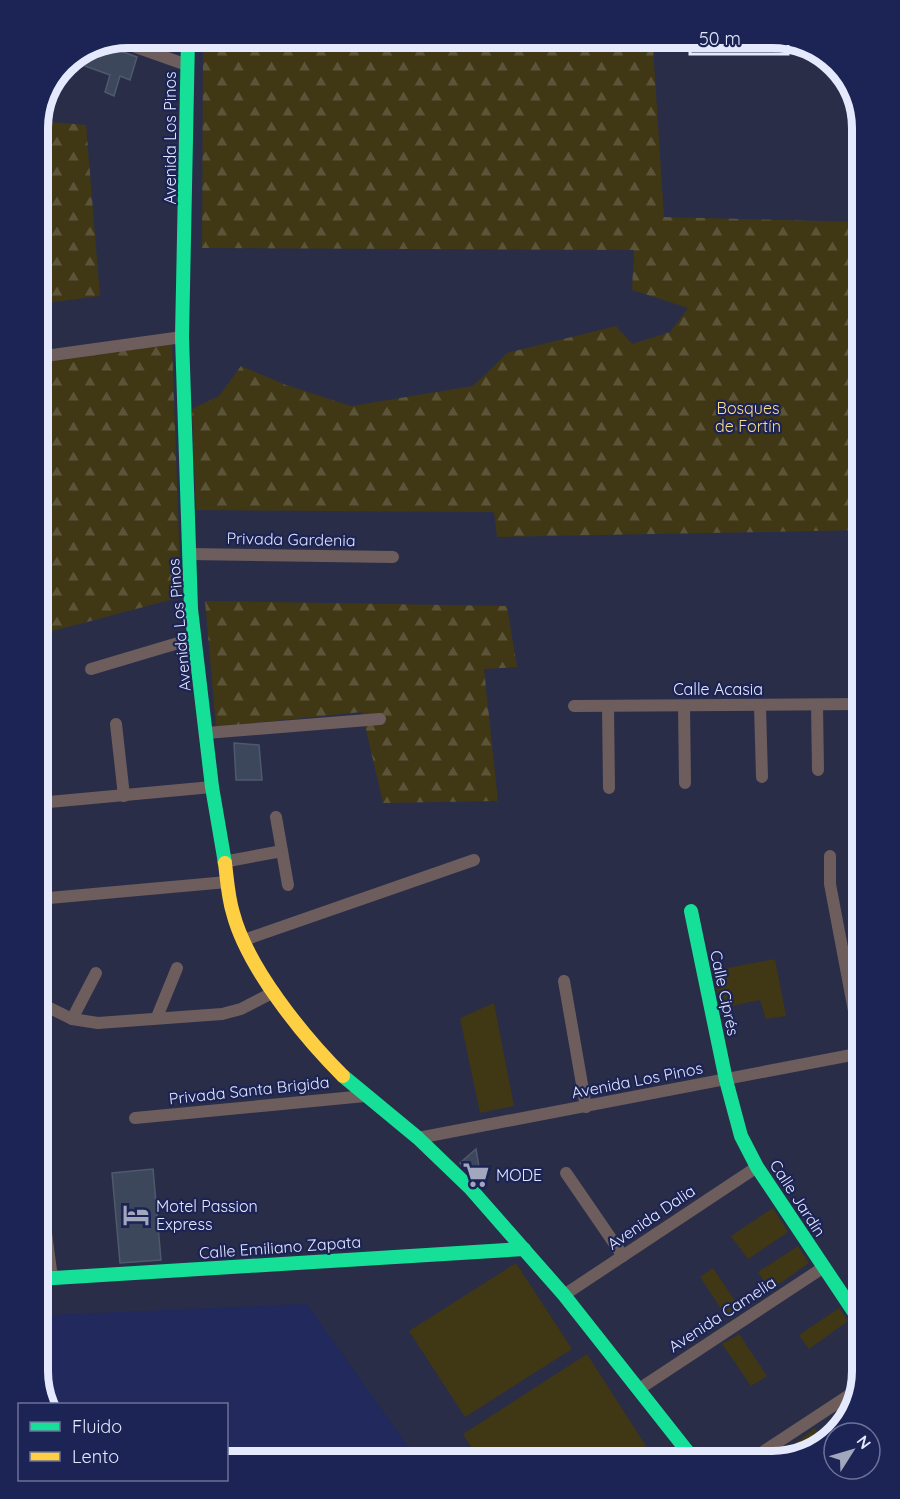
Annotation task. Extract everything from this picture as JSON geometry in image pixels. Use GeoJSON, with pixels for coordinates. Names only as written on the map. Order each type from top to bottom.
{"type":"FeatureCollection","features":[{"type":"Feature","properties":{"kind":"street"},"geometry":{"type":"LineString","coordinates":[[139,48],[187,65]]}},
{"type":"Feature","properties":{"kind":"street","name":"Avenida Los Pinos"},"geometry":{"type":"LineString","coordinates":[[188,48],[182,337],[189,554],[195,638],[212,787],[233,914],[244,940],[274,992],[318,1051],[365,1096],[418,1137],[455,1172],[564,1295],[687,1451]]}},
{"type":"Feature","properties":{"kind":"street"},"geometry":{"type":"LineString","coordinates":[[48,356],[182,337]]}},
{"type":"Feature","properties":{"kind":"street","name":"Privada Gardenia"},"geometry":{"type":"LineString","coordinates":[[189,554],[393,557]]}},
{"type":"Feature","properties":{"kind":"street"},"geometry":{"type":"LineString","coordinates":[[91,669],[195,638]]}},
{"type":"Feature","properties":{"kind":"street","name":"Calle Acasia"},"geometry":{"type":"LineString","coordinates":[[574,706],[852,704]]}},
{"type":"Feature","properties":{"kind":"street"},"geometry":{"type":"LineString","coordinates":[[817,705],[818,770]]}},
{"type":"Feature","properties":{"kind":"street"},"geometry":{"type":"LineString","coordinates":[[608,706],[609,788]]}},
{"type":"Feature","properties":{"kind":"street"},"geometry":{"type":"LineString","coordinates":[[684,706],[685,783]]}},
{"type":"Feature","properties":{"kind":"street"},"geometry":{"type":"LineString","coordinates":[[760,706],[762,777]]}},
{"type":"Feature","properties":{"kind":"street"},"geometry":{"type":"LineString","coordinates":[[206,733],[380,719]]}},
{"type":"Feature","properties":{"kind":"street"},"geometry":{"type":"LineString","coordinates":[[116,724],[124,796]]}},
{"type":"Feature","properties":{"kind":"street"},"geometry":{"type":"LineString","coordinates":[[48,802],[212,787]]}},
{"type":"Feature","properties":{"kind":"street"},"geometry":{"type":"LineString","coordinates":[[276,817],[288,885]]}},
{"type":"Feature","properties":{"kind":"street"},"geometry":{"type":"LineString","coordinates":[[223,862],[282,851]]}},
{"type":"Feature","properties":{"kind":"street"},"geometry":{"type":"LineString","coordinates":[[830,856],[830,884],[852,1000]]}},
{"type":"Feature","properties":{"kind":"street"},"geometry":{"type":"LineString","coordinates":[[244,940],[474,860]]}},
{"type":"Feature","properties":{"kind":"street"},"geometry":{"type":"LineString","coordinates":[[48,898],[227,882]]}},
{"type":"Feature","properties":{"kind":"street","name":"Calle Ciprés"},"geometry":{"type":"LineString","coordinates":[[691,911],[726,1080]]}},
{"type":"Feature","properties":{"kind":"street"},"geometry":{"type":"LineString","coordinates":[[157,1017],[177,968]]}},
{"type":"Feature","properties":{"kind":"street"},"geometry":{"type":"LineString","coordinates":[[72,1019],[96,973]]}},
{"type":"Feature","properties":{"kind":"street"},"geometry":{"type":"LineString","coordinates":[[564,981],[586,1107]]}},
{"type":"Feature","properties":{"kind":"street"},"geometry":{"type":"LineString","coordinates":[[48,1007],[72,1019],[98,1023],[222,1014],[241,1009],[274,992]]}},
{"type":"Feature","properties":{"kind":"street","name":"Avenida Los Pinos"},"geometry":{"type":"LineString","coordinates":[[418,1137],[852,1055]]}},
{"type":"Feature","properties":{"kind":"street","name":"Calle Jardín"},"geometry":{"type":"LineString","coordinates":[[726,1080],[741,1136],[757,1167],[852,1309]]}},
{"type":"Feature","properties":{"kind":"street","name":"Privada Santa Brigida"},"geometry":{"type":"LineString","coordinates":[[135,1118],[365,1096]]}},
{"type":"Feature","properties":{"kind":"street","name":"Avenida Dalia"},"geometry":{"type":"LineString","coordinates":[[564,1295],[757,1167]]}},
{"type":"Feature","properties":{"kind":"street"},"geometry":{"type":"LineString","coordinates":[[566,1173],[623,1256]]}},
{"type":"Feature","properties":{"kind":"street"},"geometry":{"type":"LineString","coordinates":[[48,1248],[52,1278]]}},
{"type":"Feature","properties":{"kind":"street","name":"Calle Emiliano Zapata"},"geometry":{"type":"LineString","coordinates":[[48,1278],[524,1249]]}},
{"type":"Feature","properties":{"kind":"street","name":"Avenida Camelia"},"geometry":{"type":"LineString","coordinates":[[639,1389],[824,1267]]}},
{"type":"Feature","properties":{"kind":"street"},"geometry":{"type":"LineString","coordinates":[[764,1451],[847,1396]]}},
{"type":"Feature","properties":{"kind":"shaded area"},"geometry":{"type":"Polygon","coordinates":[[[307,1304],[411,1451],[228,1451],[228,1403],[55,1403],[48,1371],[48,1320],[52,1315],[307,1304]]]}},
{"type":"Feature","properties":{"kind":"green space","name":"Bosques de Fortín"},"geometry":{"type":"Polygon","coordinates":[[[653,48],[664,217],[852,222],[852,530],[497,537],[494,512],[196,510],[192,409],[219,396],[241,366],[286,385],[351,406],[473,386],[507,353],[616,326],[632,344],[670,332],[688,308],[632,290],[634,250],[202,248],[203,49],[653,48]]]}},
{"type":"Feature","properties":{"kind":"green space"},"geometry":{"type":"Polygon","coordinates":[[[48,122],[86,125],[100,296],[48,303],[48,122]]]}},
{"type":"Feature","properties":{"kind":"green space"},"geometry":{"type":"Polygon","coordinates":[[[172,341],[181,597],[48,632],[48,360],[172,341]]]}},
{"type":"Feature","properties":{"kind":"green space"},"geometry":{"type":"Polygon","coordinates":[[[205,601],[507,606],[517,667],[484,669],[498,801],[383,803],[362,712],[216,727],[205,601]]]}},
{"type":"Feature","properties":{"kind":"green space"},"geometry":{"type":"Polygon","coordinates":[[[775,959],[786,1016],[766,1019],[760,1000],[721,1008],[712,971],[775,959]]]}},
{"type":"Feature","properties":{"kind":"green space"},"geometry":{"type":"Polygon","coordinates":[[[494,1003],[514,1106],[480,1113],[460,1018],[494,1003]]]}},
{"type":"Feature","properties":{"kind":"green space"},"geometry":{"type":"Polygon","coordinates":[[[773,1208],[788,1232],[748,1259],[731,1236],[773,1208]]]}},
{"type":"Feature","properties":{"kind":"green space"},"geometry":{"type":"Polygon","coordinates":[[[798,1246],[809,1263],[770,1290],[758,1272],[798,1246]]]}},
{"type":"Feature","properties":{"kind":"green space"},"geometry":{"type":"Polygon","coordinates":[[[516,1263],[572,1349],[465,1417],[409,1331],[516,1263]]]}},
{"type":"Feature","properties":{"kind":"green space"},"geometry":{"type":"Polygon","coordinates":[[[713,1268],[741,1310],[728,1319],[700,1277],[713,1268]]]}},
{"type":"Feature","properties":{"kind":"green space"},"geometry":{"type":"Polygon","coordinates":[[[839,1308],[848,1321],[809,1349],[799,1335],[839,1308]]]}},
{"type":"Feature","properties":{"kind":"green space"},"geometry":{"type":"Polygon","coordinates":[[[739,1334],[767,1376],[751,1386],[722,1344],[739,1334]]]}},
{"type":"Feature","properties":{"kind":"green space"},"geometry":{"type":"Polygon","coordinates":[[[587,1354],[649,1451],[474,1451],[463,1434],[587,1354]]]}},
{"type":"Feature","properties":{"kind":"green space"},"geometry":{"type":"Polygon","coordinates":[[[815,1428],[820,1435],[795,1447],[793,1445],[815,1428]]]}},
{"type":"Feature","properties":{"kind":"building"},"geometry":{"type":"Polygon","coordinates":[[[116,49],[137,57],[130,80],[120,76],[114,96],[105,92],[110,75],[85,66],[88,59],[116,49]]]}},
{"type":"Feature","properties":{"kind":"building"},"geometry":{"type":"Polygon","coordinates":[[[234,743],[259,745],[262,780],[236,780],[234,743]]]}},
{"type":"Feature","properties":{"kind":"building","name":"MODE"},"geometry":{"type":"Polygon","coordinates":[[[476,1149],[482,1185],[460,1163],[476,1149]]]}},
{"type":"Feature","properties":{"kind":"building"},"geometry":{"type":"Polygon","coordinates":[[[153,1169],[161,1260],[120,1263],[112,1173],[153,1169]]]}},
{"type":"Feature","properties":{"kind":"traffic: fast"},"geometry":{"type":"LineString","coordinates":[[188,48],[182,337],[191,609],[212,787],[225,863]]}},
{"type":"Feature","properties":{"kind":"traffic: fast"},"geometry":{"type":"LineString","coordinates":[[691,911],[726,1080],[741,1136],[757,1167],[852,1309]]}},
{"type":"Feature","properties":{"kind":"traffic: fast"},"geometry":{"type":"LineString","coordinates":[[343,1076],[418,1138],[470,1188],[564,1295],[687,1451]]}},
{"type":"Feature","properties":{"kind":"traffic: fast"},"geometry":{"type":"LineString","coordinates":[[48,1278],[524,1249]]}},
{"type":"Feature","properties":{"kind":"traffic: slow"},"geometry":{"type":"LineString","coordinates":[[225,863],[231,907],[250,956],[294,1021],[343,1076]]}},
{"type":"Feature","properties":{"kind":"place","name":"MODE"},"geometry":{"type":"Point","coordinates":[476,1175]}},
{"type":"Feature","properties":{"kind":"place","name":"Motel Passion Express"},"geometry":{"type":"Point","coordinates":[136,1215]}}]}
